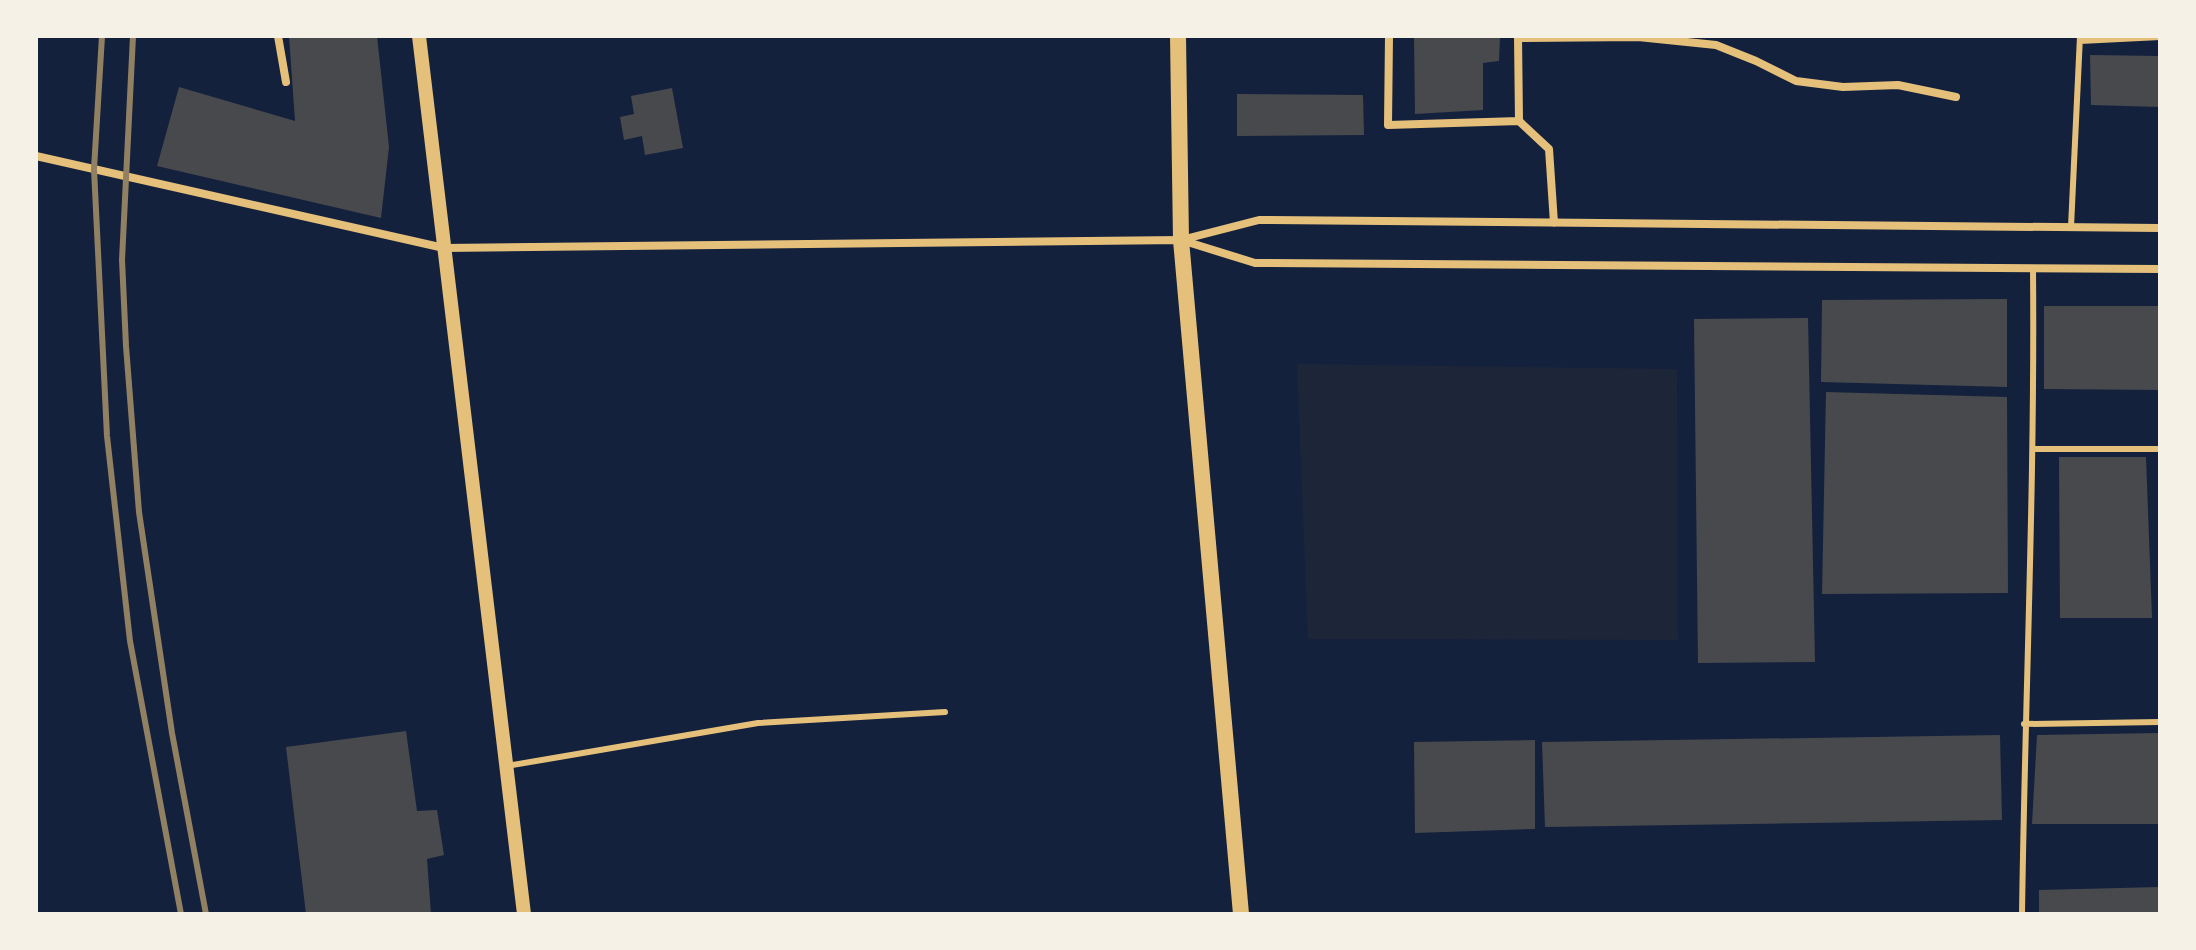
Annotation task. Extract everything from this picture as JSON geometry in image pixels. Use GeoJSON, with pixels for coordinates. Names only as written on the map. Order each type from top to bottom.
{"type":"FeatureCollection","features":[{"type":"Feature","properties":{"kind":"main road"},"geometry":{"type":"LineString","coordinates":[[1178,36],[1181,240],[1241,914]]}},
{"type":"Feature","properties":{"kind":"street"},"geometry":{"type":"LineString","coordinates":[[278,36],[286,82]]}},
{"type":"Feature","properties":{"kind":"street"},"geometry":{"type":"LineString","coordinates":[[419,36],[524,914]]}},
{"type":"Feature","properties":{"kind":"street"},"geometry":{"type":"LineString","coordinates":[[1389,36],[1388,125],[1519,121],[1549,149],[1554,223]]}},
{"type":"Feature","properties":{"kind":"street"},"geometry":{"type":"LineString","coordinates":[[1519,121],[1518,37],[1638,36],[1716,45],[1796,81],[1843,87],[1898,85],[1956,97]]}},
{"type":"Feature","properties":{"kind":"street"},"geometry":{"type":"LineString","coordinates":[[36,156],[444,248],[1181,240],[1259,220],[2160,228]]}},
{"type":"Feature","properties":{"kind":"street"},"geometry":{"type":"LineString","coordinates":[[1181,240],[1255,263],[2160,269]]}},
{"type":"Feature","properties":{"kind":"lane"},"geometry":{"type":"LineString","coordinates":[[2071,227],[2080,38],[2160,37]]}},
{"type":"Feature","properties":{"kind":"lane"},"geometry":{"type":"LineString","coordinates":[[2022,914],[2024,724],[2033,449],[2033,269]]}},
{"type":"Feature","properties":{"kind":"lane"},"geometry":{"type":"LineString","coordinates":[[2033,449],[2160,449]]}},
{"type":"Feature","properties":{"kind":"lane"},"geometry":{"type":"LineString","coordinates":[[507,766],[758,723],[945,712]]}},
{"type":"Feature","properties":{"kind":"lane"},"geometry":{"type":"LineString","coordinates":[[2024,724],[2160,722]]}},
{"type":"Feature","properties":{"kind":"shaded area"},"geometry":{"type":"Polygon","coordinates":[[[1297,364],[1677,369],[1678,640],[1308,639],[1297,364]]]}},
{"type":"Feature","properties":{"kind":"building"},"geometry":{"type":"Polygon","coordinates":[[[289,36],[377,36],[389,147],[381,218],[157,166],[179,87],[295,121],[289,36]]]}},
{"type":"Feature","properties":{"kind":"building"},"geometry":{"type":"Polygon","coordinates":[[[1414,36],[1500,36],[1499,61],[1483,63],[1483,110],[1415,114],[1414,36]]]}},
{"type":"Feature","properties":{"kind":"building"},"geometry":{"type":"Polygon","coordinates":[[[2090,55],[2160,56],[2160,107],[2091,105],[2090,55]]]}},
{"type":"Feature","properties":{"kind":"building"},"geometry":{"type":"Polygon","coordinates":[[[672,88],[683,148],[645,155],[642,136],[624,140],[620,117],[634,114],[631,96],[672,88]]]}},
{"type":"Feature","properties":{"kind":"building"},"geometry":{"type":"Polygon","coordinates":[[[1237,94],[1363,95],[1364,135],[1237,136],[1237,94]]]}},
{"type":"Feature","properties":{"kind":"building"},"geometry":{"type":"Polygon","coordinates":[[[2007,299],[2007,387],[1821,382],[1822,300],[2007,299]]]}},
{"type":"Feature","properties":{"kind":"building"},"geometry":{"type":"Polygon","coordinates":[[[2044,306],[2160,306],[2160,390],[2044,389],[2044,306]]]}},
{"type":"Feature","properties":{"kind":"building"},"geometry":{"type":"Polygon","coordinates":[[[1808,318],[1815,662],[1698,663],[1694,319],[1808,318]]]}},
{"type":"Feature","properties":{"kind":"building"},"geometry":{"type":"Polygon","coordinates":[[[1826,392],[2007,397],[2008,593],[1822,594],[1826,392]]]}},
{"type":"Feature","properties":{"kind":"building"},"geometry":{"type":"Polygon","coordinates":[[[2059,457],[2146,457],[2152,618],[2060,618],[2059,457]]]}},
{"type":"Feature","properties":{"kind":"building"},"geometry":{"type":"Polygon","coordinates":[[[406,731],[417,811],[437,810],[444,855],[427,859],[431,914],[306,914],[286,747],[406,731]]]}},
{"type":"Feature","properties":{"kind":"building"},"geometry":{"type":"Polygon","coordinates":[[[2160,733],[2160,824],[2032,824],[2037,735],[2160,733]]]}},
{"type":"Feature","properties":{"kind":"building"},"geometry":{"type":"Polygon","coordinates":[[[2000,735],[2002,820],[1545,827],[1542,742],[2000,735]]]}},
{"type":"Feature","properties":{"kind":"building"},"geometry":{"type":"Polygon","coordinates":[[[1535,740],[1535,829],[1415,833],[1414,742],[1535,740]]]}},
{"type":"Feature","properties":{"kind":"building"},"geometry":{"type":"Polygon","coordinates":[[[2160,887],[2160,914],[2039,914],[2039,890],[2160,887]]]}},
{"type":"Feature","properties":{"kind":"railway"},"geometry":{"type":"LineString","coordinates":[[102,36],[94,169],[107,436],[130,641],[181,914]]}},
{"type":"Feature","properties":{"kind":"railway"},"geometry":{"type":"LineString","coordinates":[[133,36],[122,260],[139,512],[172,733],[206,914]]}}]}
